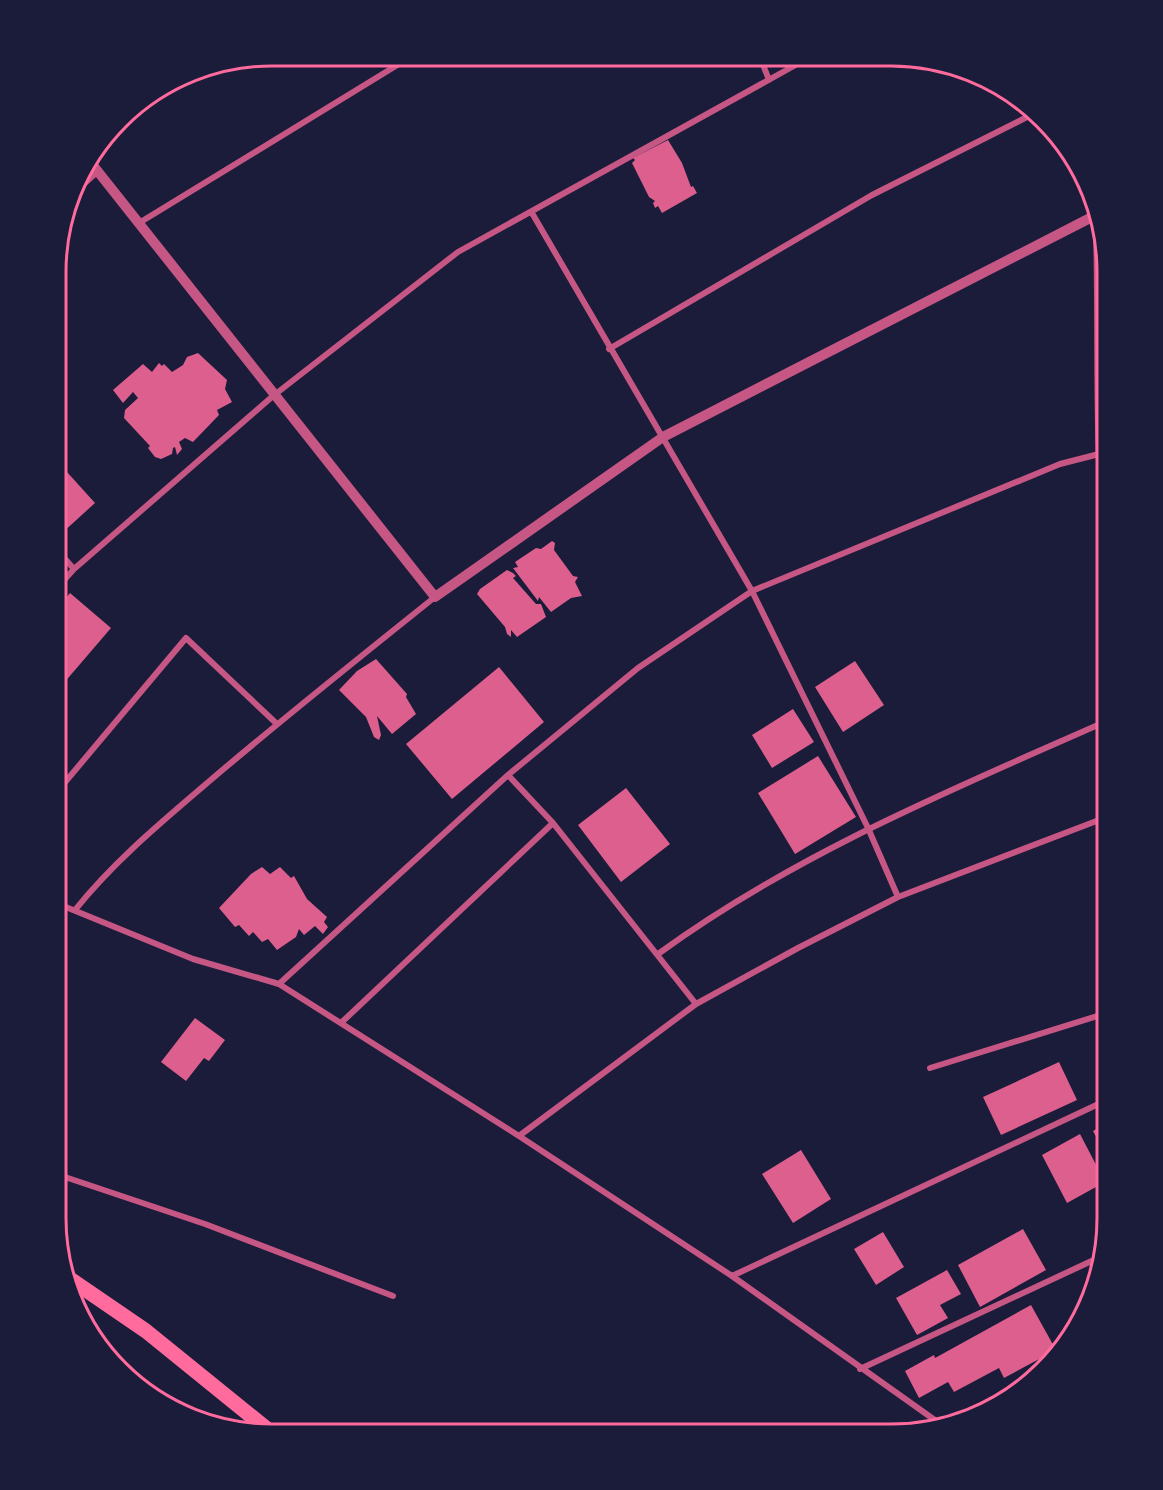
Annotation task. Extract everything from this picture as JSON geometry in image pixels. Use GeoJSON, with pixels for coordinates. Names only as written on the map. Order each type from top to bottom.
{"type":"FeatureCollection","features":[{"type":"Feature","properties":{"kind":"main road"},"geometry":{"type":"LineString","coordinates":[[78,1284],[146,1331],[261,1424]]}},
{"type":"Feature","properties":{"kind":"street"},"geometry":{"type":"LineString","coordinates":[[139,223],[396,66]]}},
{"type":"Feature","properties":{"kind":"street"},"geometry":{"type":"LineString","coordinates":[[764,66],[769,80]]}},
{"type":"Feature","properties":{"kind":"street"},"geometry":{"type":"LineString","coordinates":[[66,578],[273,396],[458,252],[794,66]]}},
{"type":"Feature","properties":{"kind":"street"},"geometry":{"type":"LineString","coordinates":[[609,349],[872,195],[1027,117]]}},
{"type":"Feature","properties":{"kind":"street"},"geometry":{"type":"LineString","coordinates":[[95,169],[273,396],[435,597]]}},
{"type":"Feature","properties":{"kind":"street"},"geometry":{"type":"LineString","coordinates":[[87,181],[97,172]]}},
{"type":"Feature","properties":{"kind":"street"},"geometry":{"type":"LineString","coordinates":[[532,213],[609,349],[752,591],[868,828],[898,897]]}},
{"type":"Feature","properties":{"kind":"street"},"geometry":{"type":"LineString","coordinates":[[75,910],[102,876],[277,724],[435,597],[663,437],[1090,218]]}},
{"type":"Feature","properties":{"kind":"street"},"geometry":{"type":"LineString","coordinates":[[279,984],[508,775],[638,668],[752,591],[1060,464],[1097,455]]}},
{"type":"Feature","properties":{"kind":"street"},"geometry":{"type":"LineString","coordinates":[[66,560],[74,569]]}},
{"type":"Feature","properties":{"kind":"street"},"geometry":{"type":"LineString","coordinates":[[66,781],[186,638],[277,724]]}},
{"type":"Feature","properties":{"kind":"street"},"geometry":{"type":"LineString","coordinates":[[658,954],[698,925],[868,828],[1097,725]]}},
{"type":"Feature","properties":{"kind":"street"},"geometry":{"type":"LineString","coordinates":[[508,775],[553,823],[696,1004]]}},
{"type":"Feature","properties":{"kind":"street"},"geometry":{"type":"LineString","coordinates":[[519,1136],[696,1004],[898,897],[1097,821]]}},
{"type":"Feature","properties":{"kind":"street"},"geometry":{"type":"LineString","coordinates":[[342,1022],[553,823]]}},
{"type":"Feature","properties":{"kind":"street"},"geometry":{"type":"LineString","coordinates":[[66,907],[193,959],[279,984],[519,1136],[732,1276],[934,1419]]}},
{"type":"Feature","properties":{"kind":"street"},"geometry":{"type":"LineString","coordinates":[[930,1068],[1097,1016]]}},
{"type":"Feature","properties":{"kind":"street"},"geometry":{"type":"LineString","coordinates":[[732,1276],[1097,1105]]}},
{"type":"Feature","properties":{"kind":"street"},"geometry":{"type":"LineString","coordinates":[[66,1177],[205,1224],[393,1296]]}},
{"type":"Feature","properties":{"kind":"street"},"geometry":{"type":"LineString","coordinates":[[860,1369],[1092,1261]]}},
{"type":"Feature","properties":{"kind":"building"},"geometry":{"type":"Polygon","coordinates":[[[668,140],[682,163],[691,187],[693,186],[697,193],[662,213],[658,206],[655,208],[653,203],[655,201],[649,197],[632,163],[635,160],[633,158],[668,140]]]}},
{"type":"Feature","properties":{"kind":"building"},"geometry":{"type":"Polygon","coordinates":[[[198,353],[227,380],[225,389],[232,402],[217,410],[219,415],[193,442],[185,438],[179,442],[182,449],[177,455],[175,447],[172,454],[161,459],[155,457],[148,448],[150,446],[124,418],[125,410],[138,398],[133,392],[123,403],[113,390],[143,364],[152,372],[159,363],[162,366],[164,364],[172,372],[183,365],[187,357],[198,353]]]}},
{"type":"Feature","properties":{"kind":"building"},"geometry":{"type":"Polygon","coordinates":[[[66,473],[95,503],[66,529],[66,473]]]}},
{"type":"Feature","properties":{"kind":"building"},"geometry":{"type":"Polygon","coordinates":[[[552,541],[555,543],[554,550],[573,576],[578,577],[575,582],[582,596],[571,598],[551,612],[539,597],[538,601],[513,568],[518,567],[515,562],[536,548],[541,549],[552,541]]]}},
{"type":"Feature","properties":{"kind":"building"},"geometry":{"type":"Polygon","coordinates":[[[507,570],[516,576],[513,578],[536,604],[541,604],[546,617],[517,637],[511,630],[511,637],[507,634],[505,627],[477,594],[480,589],[507,570]]]}},
{"type":"Feature","properties":{"kind":"building"},"geometry":{"type":"Polygon","coordinates":[[[70,593],[111,628],[66,680],[66,598],[70,593]]]}},
{"type":"Feature","properties":{"kind":"building"},"geometry":{"type":"Polygon","coordinates":[[[376,659],[407,694],[406,697],[416,714],[392,734],[377,716],[381,735],[379,740],[374,737],[366,717],[339,690],[357,671],[376,659]]]}},
{"type":"Feature","properties":{"kind":"building"},"geometry":{"type":"Polygon","coordinates":[[[855,661],[884,705],[843,732],[815,687],[855,661]]]}},
{"type":"Feature","properties":{"kind":"building"},"geometry":{"type":"Polygon","coordinates":[[[499,667],[544,722],[452,799],[406,744],[499,667]]]}},
{"type":"Feature","properties":{"kind":"building"},"geometry":{"type":"Polygon","coordinates":[[[793,709],[814,742],[772,768],[752,735],[793,709]]]}},
{"type":"Feature","properties":{"kind":"building"},"geometry":{"type":"Polygon","coordinates":[[[818,756],[856,817],[795,854],[758,793],[818,756]]]}},
{"type":"Feature","properties":{"kind":"building"},"geometry":{"type":"Polygon","coordinates":[[[626,788],[670,844],[621,882],[578,825],[626,788]]]}},
{"type":"Feature","properties":{"kind":"building"},"geometry":{"type":"Polygon","coordinates":[[[262,867],[270,874],[280,867],[291,878],[294,876],[307,899],[327,917],[324,922],[328,927],[323,934],[315,926],[304,935],[299,929],[296,937],[277,950],[268,939],[262,942],[253,932],[249,936],[239,925],[235,927],[219,908],[251,874],[262,867]]]}},
{"type":"Feature","properties":{"kind":"building"},"geometry":{"type":"Polygon","coordinates":[[[195,1018],[225,1040],[209,1061],[204,1058],[186,1081],[161,1062],[195,1018]]]}},
{"type":"Feature","properties":{"kind":"building"},"geometry":{"type":"Polygon","coordinates":[[[1059,1062],[1077,1100],[1001,1135],[983,1097],[1059,1062]]]}},
{"type":"Feature","properties":{"kind":"building"},"geometry":{"type":"Polygon","coordinates":[[[1080,1134],[1097,1167],[1097,1186],[1067,1203],[1042,1155],[1080,1134]]]}},
{"type":"Feature","properties":{"kind":"building"},"geometry":{"type":"Polygon","coordinates":[[[801,1150],[831,1199],[793,1223],[762,1174],[801,1150]]]}},
{"type":"Feature","properties":{"kind":"building"},"geometry":{"type":"Polygon","coordinates":[[[1023,1229],[1046,1270],[980,1307],[958,1265],[1023,1229]]]}},
{"type":"Feature","properties":{"kind":"building"},"geometry":{"type":"Polygon","coordinates":[[[883,1232],[904,1267],[876,1285],[854,1249],[883,1232]]]}},
{"type":"Feature","properties":{"kind":"building"},"geometry":{"type":"Polygon","coordinates":[[[947,1270],[961,1294],[940,1305],[948,1318],[917,1335],[896,1298],[947,1270]]]}},
{"type":"Feature","properties":{"kind":"building"},"geometry":{"type":"Polygon","coordinates":[[[1031,1305],[1053,1344],[1043,1357],[1004,1378],[999,1368],[954,1392],[948,1382],[919,1398],[905,1371],[934,1355],[935,1358],[1031,1305]]]}}]}
